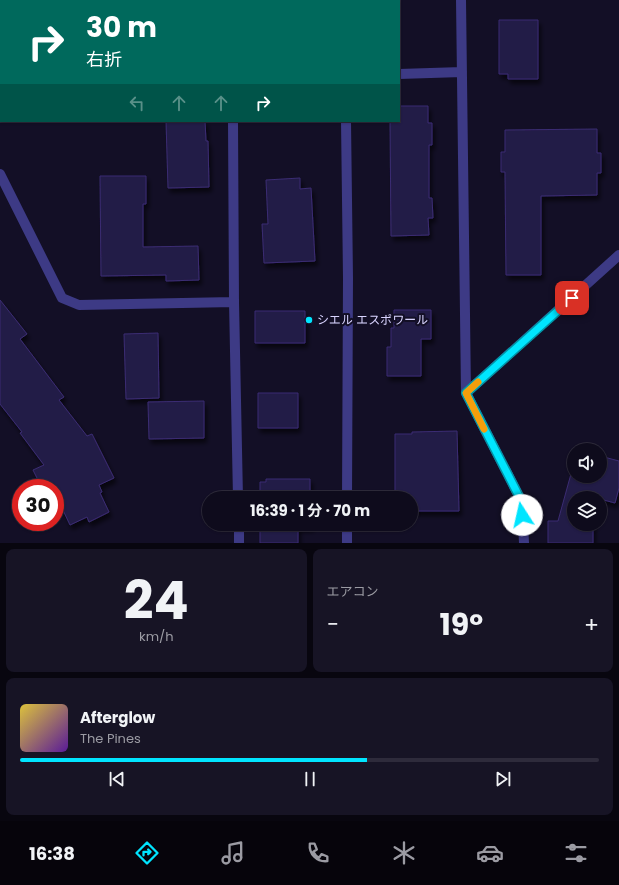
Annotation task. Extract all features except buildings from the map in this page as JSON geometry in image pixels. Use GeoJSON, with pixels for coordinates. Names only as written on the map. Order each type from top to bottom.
{"type":"FeatureCollection","features":[{"type":"Feature","properties":{"kind":"street"},"geometry":{"type":"LineString","coordinates":[[462,0],[466,393],[522,502],[524,543]]}},
{"type":"Feature","properties":{"kind":"street"},"geometry":{"type":"LineString","coordinates":[[400,74],[462,72]]}},
{"type":"Feature","properties":{"kind":"street"},"geometry":{"type":"LineString","coordinates":[[233,122],[234,302],[238,491]]}},
{"type":"Feature","properties":{"kind":"street"},"geometry":{"type":"LineString","coordinates":[[346,122],[348,491]]}},
{"type":"Feature","properties":{"kind":"street"},"geometry":{"type":"LineString","coordinates":[[0,174],[62,298],[79,305],[234,302]]}},
{"type":"Feature","properties":{"kind":"street"},"geometry":{"type":"LineString","coordinates":[[466,393],[619,256]]}},
{"type":"Feature","properties":{"kind":"street"},"geometry":{"type":"LineString","coordinates":[[239,531],[239,543]]}},
{"type":"Feature","properties":{"kind":"street"},"geometry":{"type":"LineString","coordinates":[[347,543],[348,531]]}},
{"type":"Feature","properties":{"kind":"slow traffic"},"geometry":{"type":"LineString","coordinates":[[478,382],[466,393],[484,429]]}},
{"type":"Feature","properties":{"kind":"place","name":"シエル エスポワール"},"geometry":{"type":"Point","coordinates":[309,320]}},
{"type":"Feature","properties":{"kind":"route"},"geometry":{"type":"LineString","coordinates":[[522,515],[522,502],[466,393],[572,298]]}}]}
